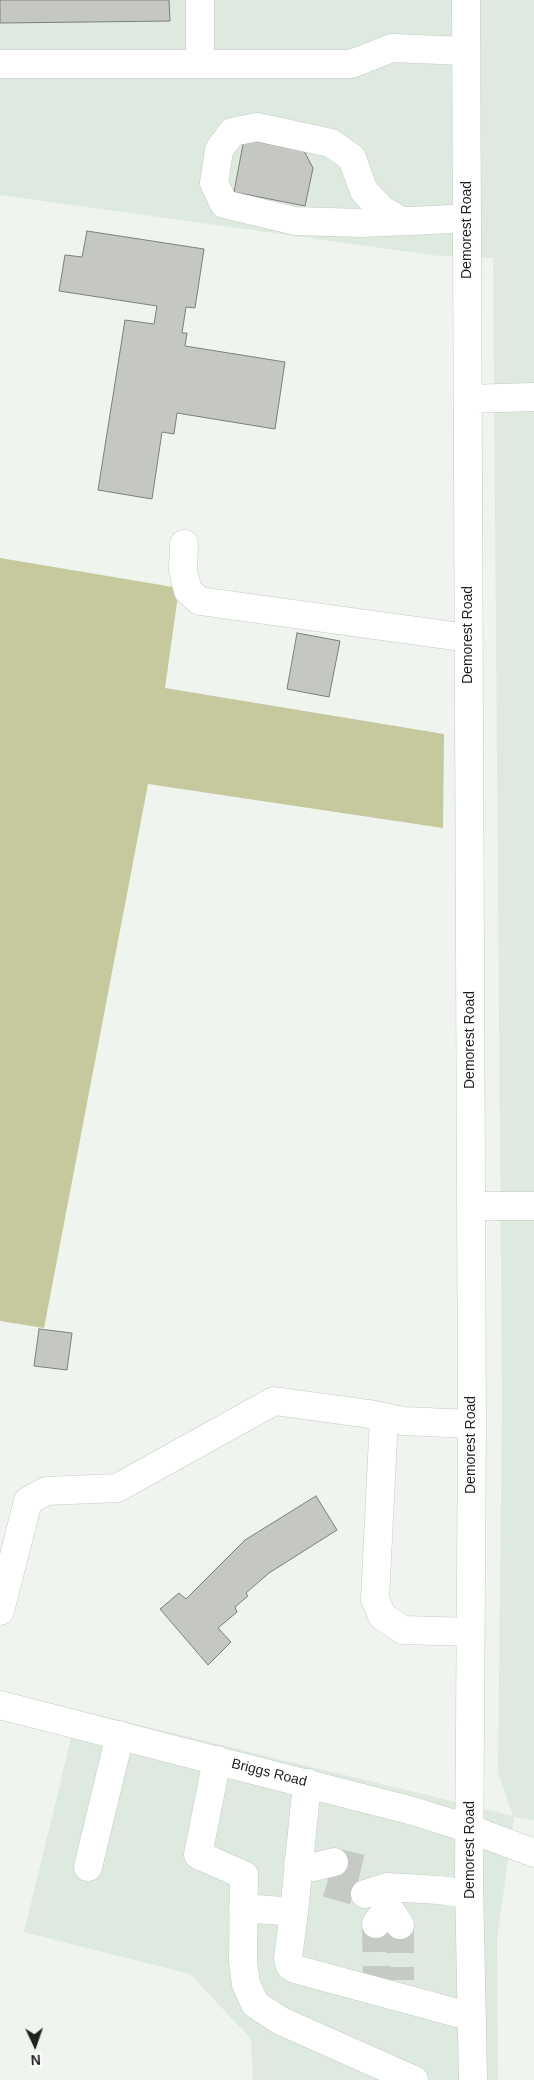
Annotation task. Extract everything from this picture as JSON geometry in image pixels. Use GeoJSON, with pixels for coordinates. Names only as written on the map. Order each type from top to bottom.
{"type":"FeatureCollection","features":[{"type":"Feature","properties":{"kind":"street"},"geometry":{"type":"LineString","coordinates":[[200,0],[200,64]]}},
{"type":"Feature","properties":{"kind":"street","name":"Demorest Road"},"geometry":{"type":"LineString","coordinates":[[466,0],[472,1424],[469,1894],[473,2080]]}},
{"type":"Feature","properties":{"kind":"street"},"geometry":{"type":"LineString","coordinates":[[0,64],[351,64],[392,48],[466,50]]}},
{"type":"Feature","properties":{"kind":"street"},"geometry":{"type":"LineString","coordinates":[[402,221],[382,210],[364,190],[352,158],[331,143],[256,127],[232,132],[218,150],[214,183],[224,204],[295,221],[362,223],[467,218]]}},
{"type":"Feature","properties":{"kind":"street"},"geometry":{"type":"LineString","coordinates":[[468,399],[534,397]]}},
{"type":"Feature","properties":{"kind":"street"},"geometry":{"type":"LineString","coordinates":[[184,544],[183,570],[188,592],[200,601],[468,638]]}},
{"type":"Feature","properties":{"kind":"street"},"geometry":{"type":"LineString","coordinates":[[471,1206],[534,1206]]}},
{"type":"Feature","properties":{"kind":"street"},"geometry":{"type":"LineString","coordinates":[[0,1611],[28,1501],[46,1491],[117,1488],[274,1401],[403,1422],[472,1424]]}},
{"type":"Feature","properties":{"kind":"street"},"geometry":{"type":"LineString","coordinates":[[384,1418],[375,1599],[382,1616],[403,1630],[471,1632]]}},
{"type":"Feature","properties":{"kind":"street","name":"Briggs Road"},"geometry":{"type":"LineString","coordinates":[[0,1705],[413,1811],[534,1852]]}},
{"type":"Feature","properties":{"kind":"street"},"geometry":{"type":"LineString","coordinates":[[88,1867],[120,1735]]}},
{"type":"Feature","properties":{"kind":"street"},"geometry":{"type":"LineString","coordinates":[[217,1760],[198,1855],[244,1875],[243,1962],[246,1984],[255,2004],[281,2021],[404,2078]]}},
{"type":"Feature","properties":{"kind":"street"},"geometry":{"type":"LineString","coordinates":[[307,1783],[319,1869],[294,1912],[288,1958],[290,1966],[295,1969],[388,1985],[472,2017]]}},
{"type":"Feature","properties":{"kind":"street"},"geometry":{"type":"LineString","coordinates":[[381,1901],[439,1890],[469,1894]]}},
{"type":"Feature","properties":{"kind":"street"},"geometry":{"type":"LineString","coordinates":[[243,1908],[294,1912]]}},
{"type":"Feature","properties":{"kind":"shaded area"},"geometry":{"type":"Polygon","coordinates":[[[0,0],[534,0],[534,1820],[514,1817],[497,1939],[498,2080],[253,2080],[251,2039],[190,1974],[24,1932],[78,1710],[513,1816],[498,1772],[502,1401],[493,258],[439,256],[0,195],[0,0]]]}},
{"type":"Feature","properties":{"kind":"green space"},"geometry":{"type":"Polygon","coordinates":[[[0,558],[179,588],[165,688],[444,734],[443,828],[148,784],[44,1328],[0,1321],[0,558]]]}},
{"type":"Feature","properties":{"kind":"building"},"geometry":{"type":"Polygon","coordinates":[[[0,0],[169,0],[170,21],[0,23],[0,0]]]}},
{"type":"Feature","properties":{"kind":"building"},"geometry":{"type":"Polygon","coordinates":[[[244,139],[304,151],[313,168],[305,206],[234,192],[244,139]]]}},
{"type":"Feature","properties":{"kind":"building"},"geometry":{"type":"Polygon","coordinates":[[[87,231],[204,249],[195,308],[186,307],[182,333],[187,333],[185,346],[285,362],[275,429],[177,413],[174,434],[162,432],[152,499],[98,490],[125,320],[154,324],[157,306],[59,291],[65,255],[82,257],[87,231]]]}},
{"type":"Feature","properties":{"kind":"building"},"geometry":{"type":"Polygon","coordinates":[[[297,633],[340,641],[329,697],[287,689],[297,633]]]}},
{"type":"Feature","properties":{"kind":"building"},"geometry":{"type":"Polygon","coordinates":[[[39,1329],[72,1333],[67,1370],[34,1366],[39,1329]]]}},
{"type":"Feature","properties":{"kind":"building"},"geometry":{"type":"Polygon","coordinates":[[[316,1496],[337,1530],[269,1573],[246,1593],[248,1596],[235,1607],[237,1612],[218,1628],[231,1642],[208,1665],[160,1609],[179,1593],[186,1599],[245,1540],[316,1496]]]}},
{"type":"Feature","properties":{"kind":"tunnel"},"geometry":{"type":"LineString","coordinates":[[334,1862],[371,1871]]}},
{"type":"Feature","properties":{"kind":"tunnel"},"geometry":{"type":"LineString","coordinates":[[327,1883],[365,1894]]}},
{"type":"Feature","properties":{"kind":"tunnel"},"geometry":{"type":"LineString","coordinates":[[376,1924],[377,1979]]}},
{"type":"Feature","properties":{"kind":"tunnel"},"geometry":{"type":"LineString","coordinates":[[400,1925],[400,1980]]}}]}
